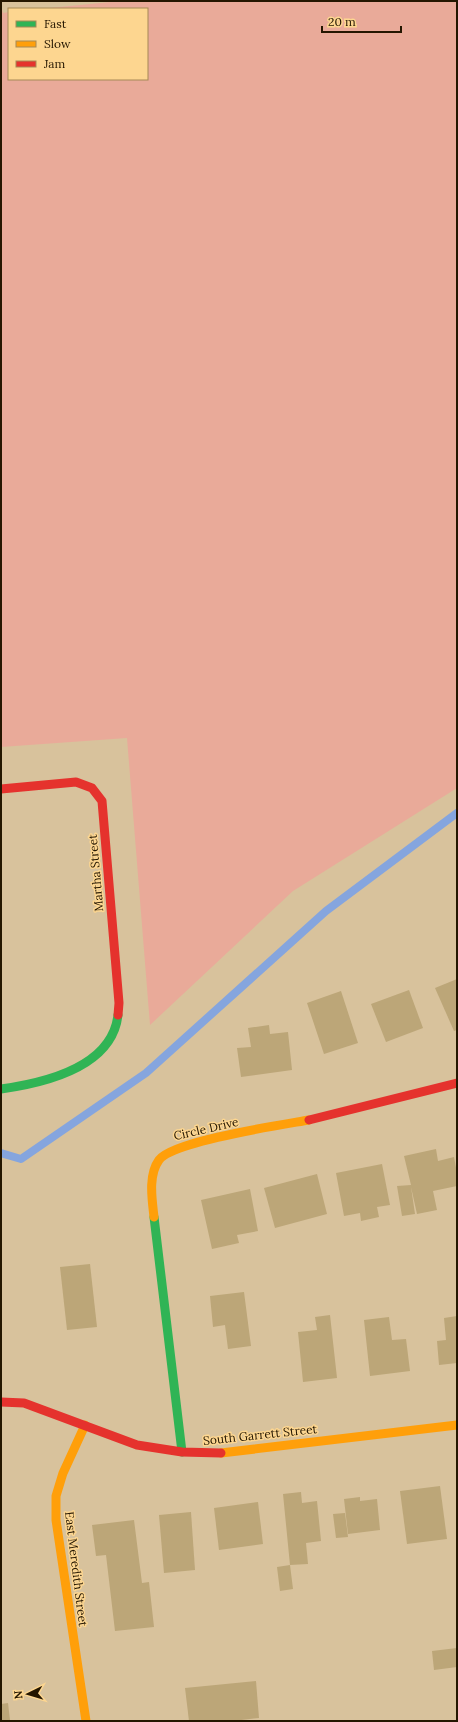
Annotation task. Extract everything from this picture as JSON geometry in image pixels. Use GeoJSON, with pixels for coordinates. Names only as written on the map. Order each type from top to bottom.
{"type":"FeatureCollection","features":[{"type":"Feature","properties":{"kind":"street","name":"Martha Street"},"geometry":{"type":"LineString","coordinates":[[1,789],[76,782],[98,792],[102,801],[120,1003],[119,1018],[112,1036],[103,1047],[74,1068],[51,1079],[31,1085],[1,1089]]}},
{"type":"Feature","properties":{"kind":"street","name":"Circle Drive"},"geometry":{"type":"LineString","coordinates":[[182,1452],[152,1196],[154,1166],[160,1158],[177,1147],[328,1116],[457,1083]]}},
{"type":"Feature","properties":{"kind":"street","name":"South Garrett Street"},"geometry":{"type":"LineString","coordinates":[[1,1402],[24,1403],[137,1445],[182,1452],[216,1454],[457,1424]]}},
{"type":"Feature","properties":{"kind":"street","name":"East Meredith Street"},"geometry":{"type":"LineString","coordinates":[[85,1425],[64,1473],[56,1496],[56,1520],[86,1721]]}},
{"type":"Feature","properties":{"kind":"shaded area"},"geometry":{"type":"Polygon","coordinates":[[[120,1],[457,1],[457,788],[293,891],[150,1025],[127,738],[1,747],[1,6],[3,13],[8,12],[8,80],[148,80],[148,8],[50,8],[120,1]]]}},
{"type":"Feature","properties":{"kind":"building"},"geometry":{"type":"Polygon","coordinates":[[[457,979],[457,1030],[454,1031],[435,988],[457,979]]]}},
{"type":"Feature","properties":{"kind":"building"},"geometry":{"type":"Polygon","coordinates":[[[409,990],[423,1028],[386,1042],[371,1004],[409,990]]]}},
{"type":"Feature","properties":{"kind":"building"},"geometry":{"type":"Polygon","coordinates":[[[341,991],[358,1043],[324,1054],[307,1003],[341,991]]]}},
{"type":"Feature","properties":{"kind":"building"},"geometry":{"type":"Polygon","coordinates":[[[269,1025],[270,1034],[288,1032],[292,1070],[241,1077],[237,1048],[251,1047],[248,1028],[269,1025]]]}},
{"type":"Feature","properties":{"kind":"building"},"geometry":{"type":"Polygon","coordinates":[[[436,1149],[438,1161],[454,1157],[457,1173],[457,1186],[433,1191],[437,1210],[417,1214],[411,1187],[415,1214],[402,1216],[397,1186],[411,1185],[404,1156],[436,1149]]]}},
{"type":"Feature","properties":{"kind":"building"},"geometry":{"type":"Polygon","coordinates":[[[382,1164],[390,1205],[377,1207],[379,1217],[361,1221],[360,1213],[344,1216],[336,1173],[382,1164]]]}},
{"type":"Feature","properties":{"kind":"building"},"geometry":{"type":"Polygon","coordinates":[[[317,1174],[327,1214],[275,1228],[264,1188],[317,1174]]]}},
{"type":"Feature","properties":{"kind":"building"},"geometry":{"type":"Polygon","coordinates":[[[250,1189],[258,1231],[237,1235],[239,1243],[212,1249],[201,1200],[250,1189]]]}},
{"type":"Feature","properties":{"kind":"building"},"geometry":{"type":"Polygon","coordinates":[[[90,1264],[97,1327],[67,1330],[60,1267],[90,1264]]]}},
{"type":"Feature","properties":{"kind":"building"},"geometry":{"type":"Polygon","coordinates":[[[244,1292],[251,1346],[228,1349],[225,1325],[213,1327],[210,1296],[244,1292]]]}},
{"type":"Feature","properties":{"kind":"building"},"geometry":{"type":"Polygon","coordinates":[[[330,1315],[337,1378],[303,1382],[298,1332],[317,1330],[315,1317],[330,1315]]]}},
{"type":"Feature","properties":{"kind":"building"},"geometry":{"type":"Polygon","coordinates":[[[457,1316],[457,1363],[439,1365],[437,1341],[446,1340],[444,1318],[457,1316]]]}},
{"type":"Feature","properties":{"kind":"building"},"geometry":{"type":"Polygon","coordinates":[[[389,1317],[392,1340],[406,1339],[410,1371],[370,1376],[364,1320],[389,1317]]]}},
{"type":"Feature","properties":{"kind":"building"},"geometry":{"type":"Polygon","coordinates":[[[440,1486],[447,1539],[407,1544],[400,1491],[440,1486]]]}},
{"type":"Feature","properties":{"kind":"building"},"geometry":{"type":"Polygon","coordinates":[[[301,1492],[302,1503],[317,1501],[321,1541],[306,1543],[308,1564],[290,1565],[283,1494],[301,1492]]]}},
{"type":"Feature","properties":{"kind":"building"},"geometry":{"type":"Polygon","coordinates":[[[360,1497],[360,1501],[377,1499],[380,1530],[348,1534],[344,1499],[360,1497]]]}},
{"type":"Feature","properties":{"kind":"building"},"geometry":{"type":"Polygon","coordinates":[[[258,1502],[263,1544],[219,1550],[214,1508],[258,1502]]]}},
{"type":"Feature","properties":{"kind":"building"},"geometry":{"type":"Polygon","coordinates":[[[191,1512],[195,1570],[164,1573],[159,1515],[191,1512]]]}},
{"type":"Feature","properties":{"kind":"building"},"geometry":{"type":"Polygon","coordinates":[[[345,1513],[348,1537],[336,1538],[333,1514],[345,1513]]]}},
{"type":"Feature","properties":{"kind":"building"},"geometry":{"type":"Polygon","coordinates":[[[134,1520],[142,1583],[149,1582],[154,1627],[115,1631],[106,1555],[96,1556],[92,1525],[134,1520]]]}},
{"type":"Feature","properties":{"kind":"building"},"geometry":{"type":"Polygon","coordinates":[[[290,1565],[293,1589],[280,1591],[277,1567],[290,1565]]]}},
{"type":"Feature","properties":{"kind":"building"},"geometry":{"type":"Polygon","coordinates":[[[457,1648],[457,1667],[434,1670],[432,1651],[457,1648]]]}},
{"type":"Feature","properties":{"kind":"building"},"geometry":{"type":"Polygon","coordinates":[[[256,1681],[259,1718],[233,1721],[189,1721],[185,1688],[256,1681]]]}},
{"type":"Feature","properties":{"kind":"building"},"geometry":{"type":"Polygon","coordinates":[[[8,1703],[10,1720],[1,1721],[1,1704],[8,1703]]]}},
{"type":"Feature","properties":{"kind":"waterway"},"geometry":{"type":"LineString","coordinates":[[1,1153],[21,1159],[146,1073],[326,911],[457,813]]}},
{"type":"Feature","properties":{"kind":"traffic: fast"},"geometry":{"type":"LineString","coordinates":[[1,1089],[55,1077],[90,1060],[103,1048],[113,1033],[118,1015]]}},
{"type":"Feature","properties":{"kind":"traffic: fast"},"geometry":{"type":"LineString","coordinates":[[154,1217],[182,1452]]}},
{"type":"Feature","properties":{"kind":"traffic: slow"},"geometry":{"type":"LineString","coordinates":[[154,1217],[152,1203],[153,1173],[159,1160],[168,1153],[184,1146],[205,1140],[309,1120]]}},
{"type":"Feature","properties":{"kind":"traffic: slow"},"geometry":{"type":"LineString","coordinates":[[85,1425],[63,1473],[56,1496],[56,1520],[86,1721]]}},
{"type":"Feature","properties":{"kind":"traffic: slow"},"geometry":{"type":"LineString","coordinates":[[221,1453],[457,1425]]}},
{"type":"Feature","properties":{"kind":"traffic: jam"},"geometry":{"type":"LineString","coordinates":[[1,789],[76,782],[92,788],[102,801],[119,1003],[118,1015]]}},
{"type":"Feature","properties":{"kind":"traffic: jam"},"geometry":{"type":"LineString","coordinates":[[309,1120],[457,1083]]}},
{"type":"Feature","properties":{"kind":"traffic: jam"},"geometry":{"type":"LineString","coordinates":[[1,1402],[24,1403],[137,1445],[182,1452],[221,1453]]}}]}
